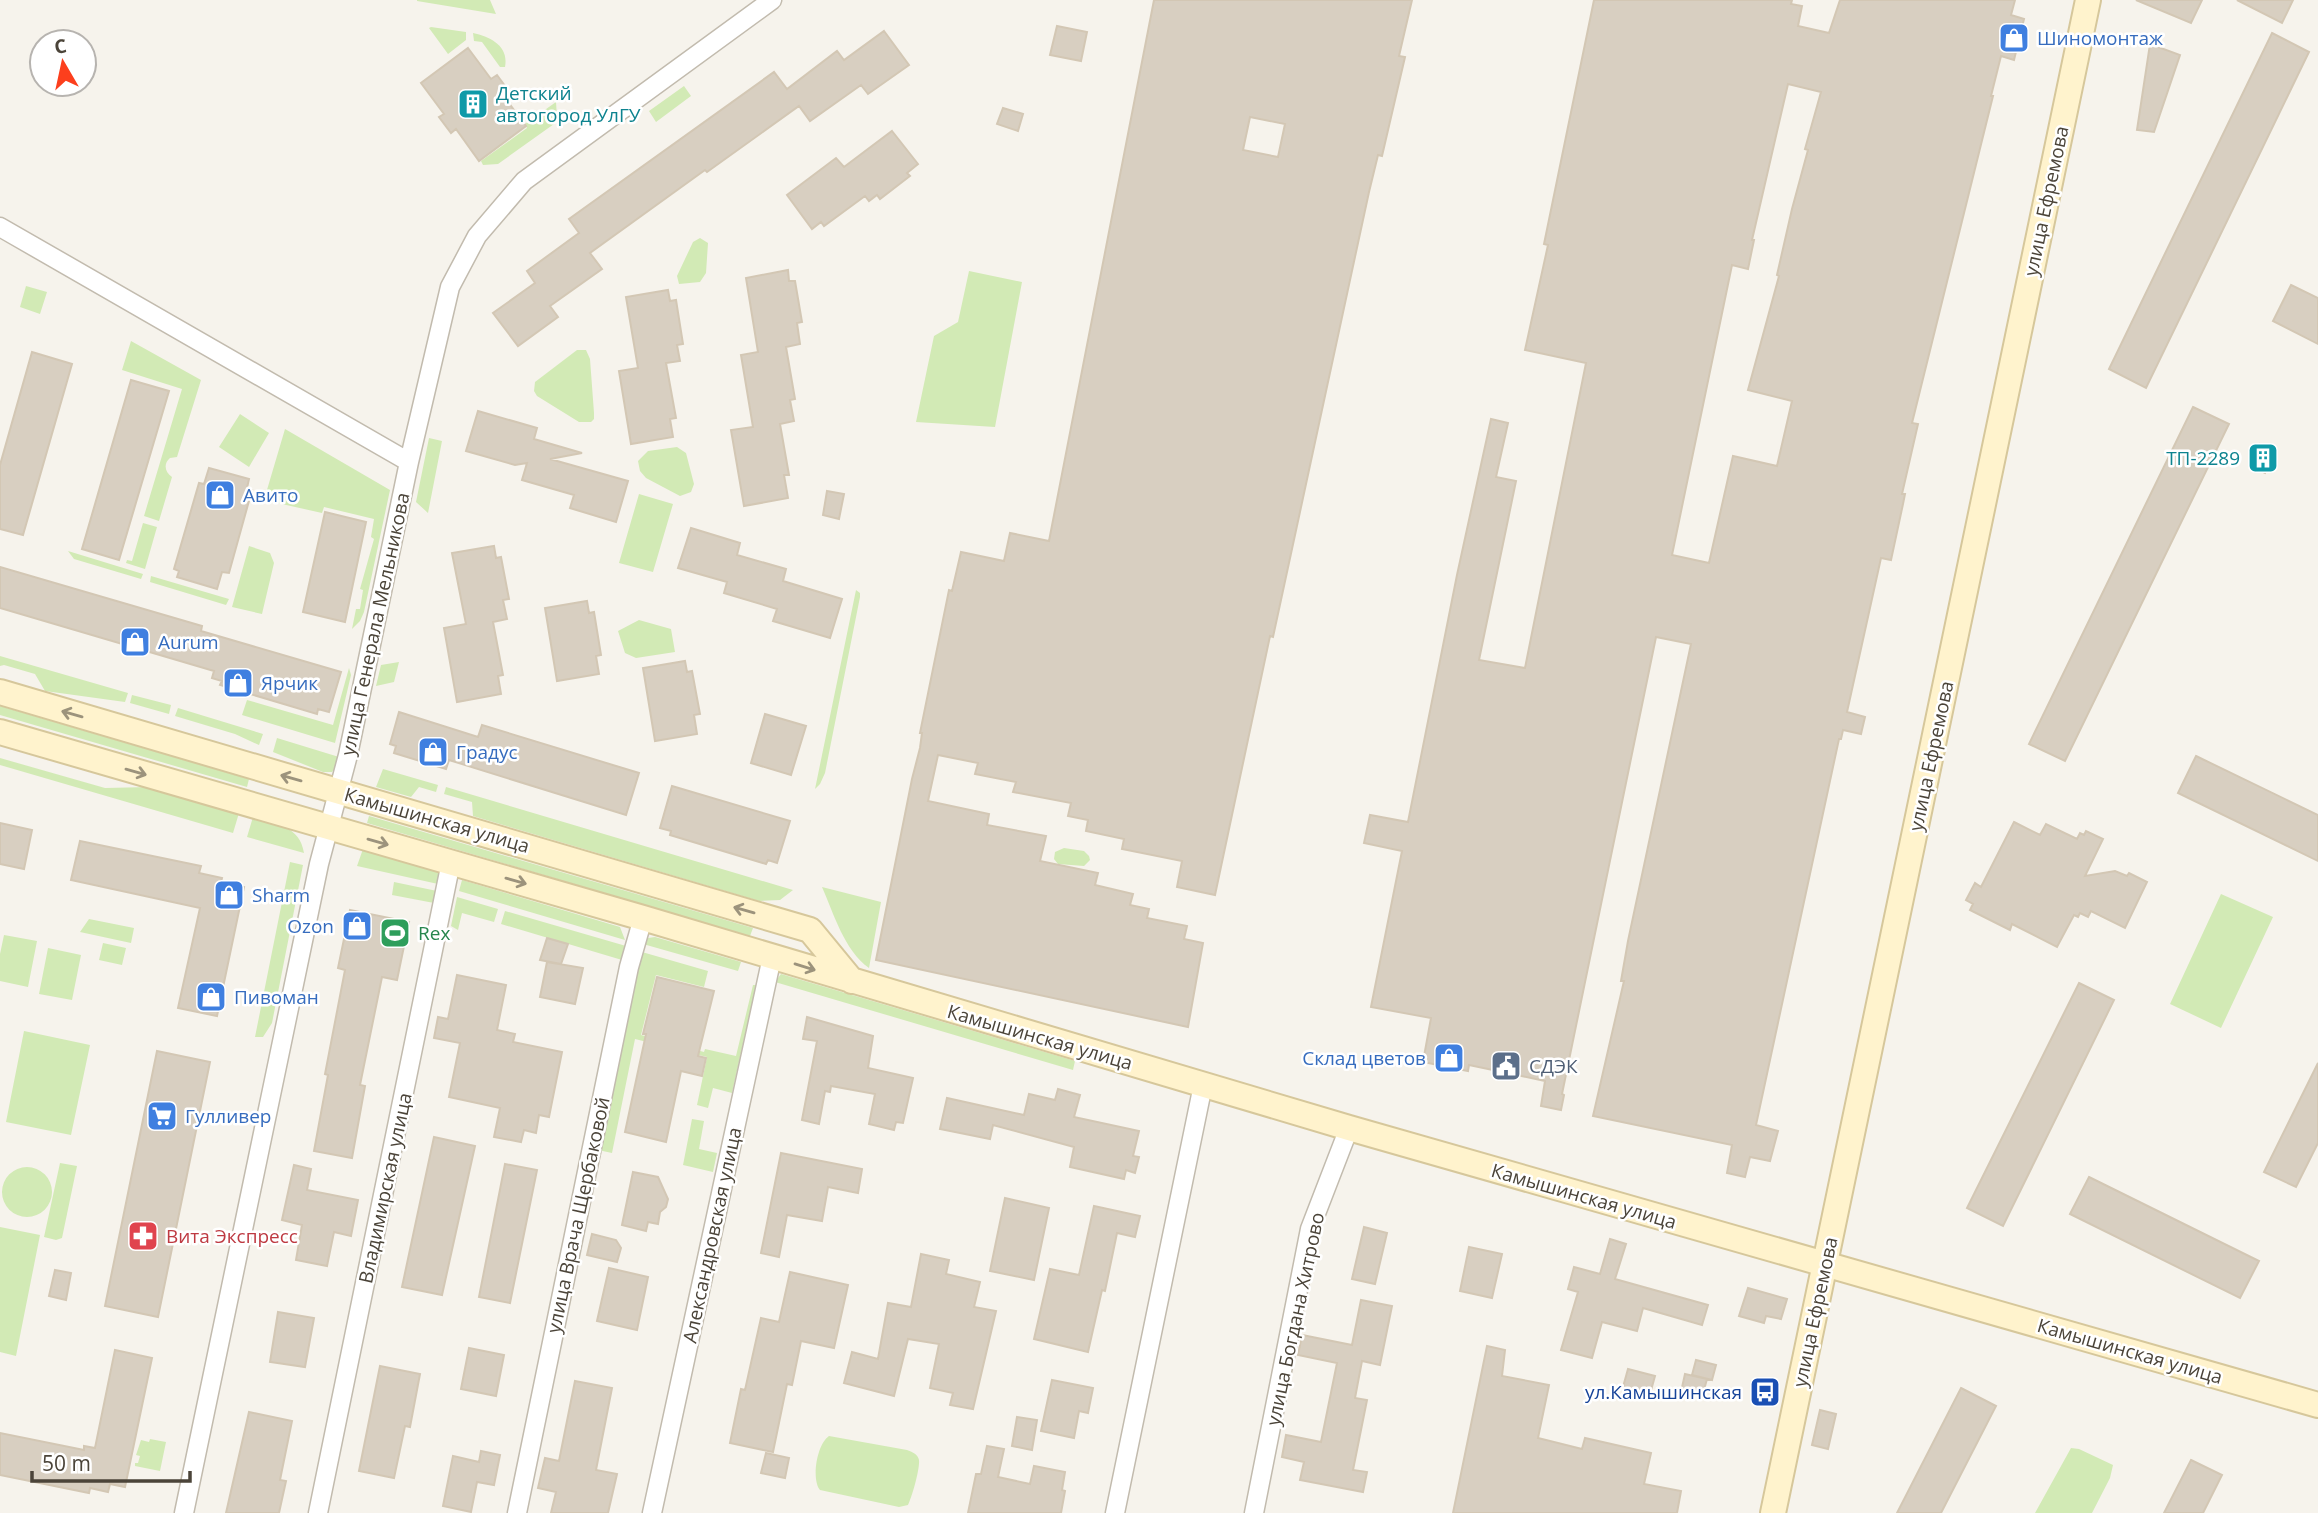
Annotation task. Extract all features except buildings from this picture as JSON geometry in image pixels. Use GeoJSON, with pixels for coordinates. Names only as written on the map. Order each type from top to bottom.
{"type":"FeatureCollection","features":[{"type":"Feature","properties":{"kind":"street","name":"улица Генерала Мельникова"},"geometry":{"type":"LineString","coordinates":[[184,1513],[285,1025],[328,828],[348,755],[409,462],[450,287],[477,236],[524,181],[772,0]]}},
{"type":"Feature","properties":{"kind":"street","name":"улица Ефремова"},"geometry":{"type":"LineString","coordinates":[[1773,1513],[2088,0]]}},
{"type":"Feature","properties":{"kind":"street"},"geometry":{"type":"LineString","coordinates":[[0,227],[409,462]]}},
{"type":"Feature","properties":{"kind":"street","name":"Камышинская улица"},"geometry":{"type":"LineString","coordinates":[[0,692],[810,930],[852,981]]}},
{"type":"Feature","properties":{"kind":"street","name":"Камышинская улица"},"geometry":{"type":"LineString","coordinates":[[0,732],[643,918],[1349,1128],[2318,1405]]}},
{"type":"Feature","properties":{"kind":"street","name":"Владимирская улица"},"geometry":{"type":"LineString","coordinates":[[318,1513],[451,862]]}},
{"type":"Feature","properties":{"kind":"street","name":"улица Врача Щербаковой"},"geometry":{"type":"LineString","coordinates":[[517,1513],[629,967],[643,918]]}},
{"type":"Feature","properties":{"kind":"street","name":"Александровская улица"},"geometry":{"type":"LineString","coordinates":[[652,1513],[772,957]]}},
{"type":"Feature","properties":{"kind":"street"},"geometry":{"type":"LineString","coordinates":[[1115,1513],[1203,1085]]}},
{"type":"Feature","properties":{"kind":"street","name":"улица Богдана Хитрово"},"geometry":{"type":"LineString","coordinates":[[1254,1513],[1310,1229],[1349,1128]]}},
{"type":"Feature","properties":{"kind":"green space"},"geometry":{"type":"Polygon","coordinates":[[[417,0],[490,0],[496,14],[417,1],[417,0]]]}},
{"type":"Feature","properties":{"kind":"green space"},"geometry":{"type":"Polygon","coordinates":[[[429,28],[466,32],[466,40],[448,54],[429,28]]]}},
{"type":"Feature","properties":{"kind":"green space"},"geometry":{"type":"Polygon","coordinates":[[[473,33],[486,37],[501,48],[506,60],[505,67],[500,67],[482,42],[474,41],[473,33]]]}},
{"type":"Feature","properties":{"kind":"green space"},"geometry":{"type":"Polygon","coordinates":[[[684,86],[691,96],[656,122],[649,111],[684,86]]]}},
{"type":"Feature","properties":{"kind":"green space"},"geometry":{"type":"Polygon","coordinates":[[[556,102],[557,117],[554,124],[498,164],[483,165],[481,161],[527,128],[525,124],[556,102]]]}},
{"type":"Feature","properties":{"kind":"green space"},"geometry":{"type":"Polygon","coordinates":[[[700,238],[708,243],[706,273],[700,282],[679,284],[677,276],[693,242],[700,238]]]}},
{"type":"Feature","properties":{"kind":"green space"},"geometry":{"type":"Polygon","coordinates":[[[969,271],[1022,282],[995,427],[916,422],[934,336],[958,322],[969,271]]]}},
{"type":"Feature","properties":{"kind":"green space"},"geometry":{"type":"Polygon","coordinates":[[[26,286],[47,292],[40,314],[20,307],[26,286]]]}},
{"type":"Feature","properties":{"kind":"green space"},"geometry":{"type":"Polygon","coordinates":[[[131,341],[201,380],[177,457],[170,458],[166,463],[166,470],[172,477],[159,521],[144,516],[182,389],[122,370],[131,341]]]}},
{"type":"Feature","properties":{"kind":"green space"},"geometry":{"type":"Polygon","coordinates":[[[577,350],[586,350],[590,359],[594,413],[591,422],[579,422],[537,396],[534,391],[535,382],[577,350]]]}},
{"type":"Feature","properties":{"kind":"green space"},"geometry":{"type":"Polygon","coordinates":[[[240,414],[269,433],[249,467],[219,447],[240,414]]]}},
{"type":"Feature","properties":{"kind":"green space"},"geometry":{"type":"Polygon","coordinates":[[[285,429],[390,490],[364,612],[352,629],[356,609],[360,609],[363,590],[360,589],[374,539],[371,537],[374,519],[324,507],[322,513],[264,500],[285,429]]]}},
{"type":"Feature","properties":{"kind":"green space"},"geometry":{"type":"Polygon","coordinates":[[[429,438],[442,441],[428,513],[416,502],[429,438]]]}},
{"type":"Feature","properties":{"kind":"green space"},"geometry":{"type":"Polygon","coordinates":[[[677,447],[686,453],[694,484],[691,492],[680,496],[646,478],[640,471],[638,461],[648,451],[677,447]]]}},
{"type":"Feature","properties":{"kind":"green space"},"geometry":{"type":"Polygon","coordinates":[[[639,494],[673,504],[653,572],[619,563],[639,494]]]}},
{"type":"Feature","properties":{"kind":"green space"},"geometry":{"type":"Polygon","coordinates":[[[143,523],[157,527],[145,569],[126,563],[127,560],[132,561],[143,523]]]}},
{"type":"Feature","properties":{"kind":"green space"},"geometry":{"type":"Polygon","coordinates":[[[249,546],[270,553],[274,563],[262,614],[232,607],[249,546]]]}},
{"type":"Feature","properties":{"kind":"green space"},"geometry":{"type":"Polygon","coordinates":[[[68,551],[143,574],[141,579],[74,559],[68,551]]]}},
{"type":"Feature","properties":{"kind":"green space"},"geometry":{"type":"Polygon","coordinates":[[[151,576],[229,599],[226,605],[150,582],[151,576]]]}},
{"type":"Feature","properties":{"kind":"green space"},"geometry":{"type":"Polygon","coordinates":[[[856,590],[860,597],[825,773],[815,789],[856,590]]]}},
{"type":"Feature","properties":{"kind":"green space"},"geometry":{"type":"Polygon","coordinates":[[[639,620],[671,629],[675,652],[636,658],[625,653],[618,631],[639,620]]]}},
{"type":"Feature","properties":{"kind":"green space"},"geometry":{"type":"Polygon","coordinates":[[[0,656],[128,693],[125,702],[45,691],[35,674],[0,666],[0,656]]]}},
{"type":"Feature","properties":{"kind":"green space"},"geometry":{"type":"Polygon","coordinates":[[[399,662],[394,682],[376,686],[381,665],[399,662]]]}},
{"type":"Feature","properties":{"kind":"green space"},"geometry":{"type":"Polygon","coordinates":[[[349,668],[351,675],[335,743],[242,715],[247,700],[333,725],[349,668]]]}},
{"type":"Feature","properties":{"kind":"green space"},"geometry":{"type":"Polygon","coordinates":[[[132,695],[171,705],[169,714],[130,703],[132,695]]]}},
{"type":"Feature","properties":{"kind":"green space"},"geometry":{"type":"Polygon","coordinates":[[[0,706],[249,779],[247,787],[0,715],[0,706]]]}},
{"type":"Feature","properties":{"kind":"green space"},"geometry":{"type":"Polygon","coordinates":[[[178,708],[263,734],[259,745],[235,734],[175,716],[178,708]]]}},
{"type":"Feature","properties":{"kind":"green space"},"geometry":{"type":"Polygon","coordinates":[[[277,738],[339,757],[336,767],[332,772],[323,772],[273,752],[277,738]]]}},
{"type":"Feature","properties":{"kind":"green space"},"geometry":{"type":"Polygon","coordinates":[[[0,758],[105,788],[149,787],[239,813],[233,833],[0,765],[0,758]]]}},
{"type":"Feature","properties":{"kind":"green space"},"geometry":{"type":"Polygon","coordinates":[[[383,769],[438,785],[436,792],[419,787],[411,797],[376,787],[383,769]]]}},
{"type":"Feature","properties":{"kind":"green space"},"geometry":{"type":"Polygon","coordinates":[[[446,787],[793,890],[780,900],[759,901],[473,816],[472,802],[444,794],[446,787]]]}},
{"type":"Feature","properties":{"kind":"green space"},"geometry":{"type":"Polygon","coordinates":[[[369,816],[753,928],[750,936],[367,823],[369,816]]]}},
{"type":"Feature","properties":{"kind":"green space"},"geometry":{"type":"Polygon","coordinates":[[[253,817],[278,824],[292,832],[302,844],[304,853],[247,837],[253,817]]]}},
{"type":"Feature","properties":{"kind":"green space"},"geometry":{"type":"Polygon","coordinates":[[[1064,848],[1084,851],[1090,860],[1084,866],[1058,864],[1054,859],[1055,852],[1064,848]]]}},
{"type":"Feature","properties":{"kind":"green space"},"geometry":{"type":"Polygon","coordinates":[[[363,849],[441,873],[438,884],[357,866],[363,849]]]}},
{"type":"Feature","properties":{"kind":"green space"},"geometry":{"type":"Polygon","coordinates":[[[290,862],[303,865],[272,1023],[263,1037],[255,1037],[290,862]]]}},
{"type":"Feature","properties":{"kind":"green space"},"geometry":{"type":"Polygon","coordinates":[[[462,880],[620,927],[625,940],[459,891],[462,880]]]}},
{"type":"Feature","properties":{"kind":"green space"},"geometry":{"type":"Polygon","coordinates":[[[394,882],[437,891],[434,903],[392,895],[394,882]]]}},
{"type":"Feature","properties":{"kind":"green space"},"geometry":{"type":"Polygon","coordinates":[[[822,887],[881,902],[869,968],[846,942],[822,887]]]}},
{"type":"Feature","properties":{"kind":"green space"},"geometry":{"type":"Polygon","coordinates":[[[2221,894],[2273,917],[2221,1028],[2170,1004],[2221,894]]]}},
{"type":"Feature","properties":{"kind":"green space"},"geometry":{"type":"Polygon","coordinates":[[[457,897],[498,909],[494,922],[462,913],[458,930],[451,926],[457,897]]]}},
{"type":"Feature","properties":{"kind":"green space"},"geometry":{"type":"Polygon","coordinates":[[[505,911],[626,946],[622,960],[501,924],[505,911]]]}},
{"type":"Feature","properties":{"kind":"green space"},"geometry":{"type":"Polygon","coordinates":[[[89,919],[134,928],[131,943],[80,932],[89,919]]]}},
{"type":"Feature","properties":{"kind":"green space"},"geometry":{"type":"Polygon","coordinates":[[[4,935],[37,941],[28,987],[0,981],[0,954],[4,935]]]}},
{"type":"Feature","properties":{"kind":"green space"},"geometry":{"type":"Polygon","coordinates":[[[655,937],[741,962],[738,971],[643,944],[648,938],[655,937]]]}},
{"type":"Feature","properties":{"kind":"green space"},"geometry":{"type":"Polygon","coordinates":[[[103,943],[126,948],[122,965],[99,960],[103,943]]]}},
{"type":"Feature","properties":{"kind":"green space"},"geometry":{"type":"Polygon","coordinates":[[[48,948],[81,955],[72,1000],[39,994],[48,948]]]}},
{"type":"Feature","properties":{"kind":"green space"},"geometry":{"type":"Polygon","coordinates":[[[642,952],[708,971],[704,987],[656,975],[641,1035],[704,1052],[705,1049],[736,1056],[753,985],[756,985],[732,1093],[713,1088],[708,1108],[697,1105],[707,1057],[635,1039],[612,1153],[598,1150],[642,952]]]}},
{"type":"Feature","properties":{"kind":"green space"},"geometry":{"type":"Polygon","coordinates":[[[781,974],[1075,1061],[1073,1070],[775,982],[781,974]]]}},
{"type":"Feature","properties":{"kind":"green space"},"geometry":{"type":"Polygon","coordinates":[[[24,1031],[90,1045],[71,1135],[6,1122],[24,1031]]]}},
{"type":"Feature","properties":{"kind":"green space"},"geometry":{"type":"Polygon","coordinates":[[[692,1119],[704,1121],[699,1149],[717,1153],[713,1172],[683,1165],[692,1119]]]}},
{"type":"Feature","properties":{"kind":"green space"},"geometry":{"type":"Polygon","coordinates":[[[60,1163],[77,1166],[62,1238],[56,1240],[44,1237],[60,1163]]]}},
{"type":"Feature","properties":{"kind":"green space"},"geometry":{"type":"Polygon","coordinates":[[[27,1167],[44,1175],[52,1192],[44,1209],[27,1217],[10,1209],[2,1192],[10,1175],[27,1167]]]}},
{"type":"Feature","properties":{"kind":"green space"},"geometry":{"type":"Polygon","coordinates":[[[0,1227],[40,1235],[16,1356],[0,1352],[0,1227]]]}},
{"type":"Feature","properties":{"kind":"green space"},"geometry":{"type":"Polygon","coordinates":[[[829,1436],[907,1450],[916,1455],[919,1460],[918,1470],[908,1505],[899,1507],[820,1490],[816,1478],[817,1462],[821,1446],[829,1436]]]}},
{"type":"Feature","properties":{"kind":"green space"},"geometry":{"type":"Polygon","coordinates":[[[150,1439],[166,1442],[160,1471],[135,1466],[140,1456],[136,1455],[141,1440],[149,1442],[150,1439]]]}},
{"type":"Feature","properties":{"kind":"green space"},"geometry":{"type":"Polygon","coordinates":[[[2071,1448],[2113,1465],[2110,1478],[2092,1513],[2035,1513],[2071,1448]]]}},
{"type":"Feature","properties":{"kind":"place","name":"Шиномонтаж"},"geometry":{"type":"Point","coordinates":[2014,38]}},
{"type":"Feature","properties":{"kind":"place","name":"Детский автогород УлГУ"},"geometry":{"type":"Point","coordinates":[473,104]}},
{"type":"Feature","properties":{"kind":"place","name":"ТП-2289"},"geometry":{"type":"Point","coordinates":[2263,458]}},
{"type":"Feature","properties":{"kind":"place","name":"Авито"},"geometry":{"type":"Point","coordinates":[220,495]}},
{"type":"Feature","properties":{"kind":"place","name":"Aurum"},"geometry":{"type":"Point","coordinates":[135,642]}},
{"type":"Feature","properties":{"kind":"place","name":"Ярчик"},"geometry":{"type":"Point","coordinates":[238,683]}},
{"type":"Feature","properties":{"kind":"place","name":"Градус"},"geometry":{"type":"Point","coordinates":[433,752]}},
{"type":"Feature","properties":{"kind":"place","name":"Sharm"},"geometry":{"type":"Point","coordinates":[229,895]}},
{"type":"Feature","properties":{"kind":"place","name":"Ozon"},"geometry":{"type":"Point","coordinates":[357,926]}},
{"type":"Feature","properties":{"kind":"place","name":"Rex"},"geometry":{"type":"Point","coordinates":[395,933]}},
{"type":"Feature","properties":{"kind":"place","name":"Пивоман"},"geometry":{"type":"Point","coordinates":[211,997]}},
{"type":"Feature","properties":{"kind":"place","name":"Склад цветов"},"geometry":{"type":"Point","coordinates":[1449,1058]}},
{"type":"Feature","properties":{"kind":"place","name":"СДЭК"},"geometry":{"type":"Point","coordinates":[1506,1066]}},
{"type":"Feature","properties":{"kind":"place","name":"Гулливер"},"geometry":{"type":"Point","coordinates":[162,1116]}},
{"type":"Feature","properties":{"kind":"place","name":"Вита Экспресс"},"geometry":{"type":"Point","coordinates":[143,1236]}},
{"type":"Feature","properties":{"kind":"place","name":"ул.Камышинская"},"geometry":{"type":"Point","coordinates":[1765,1392]}}]}
